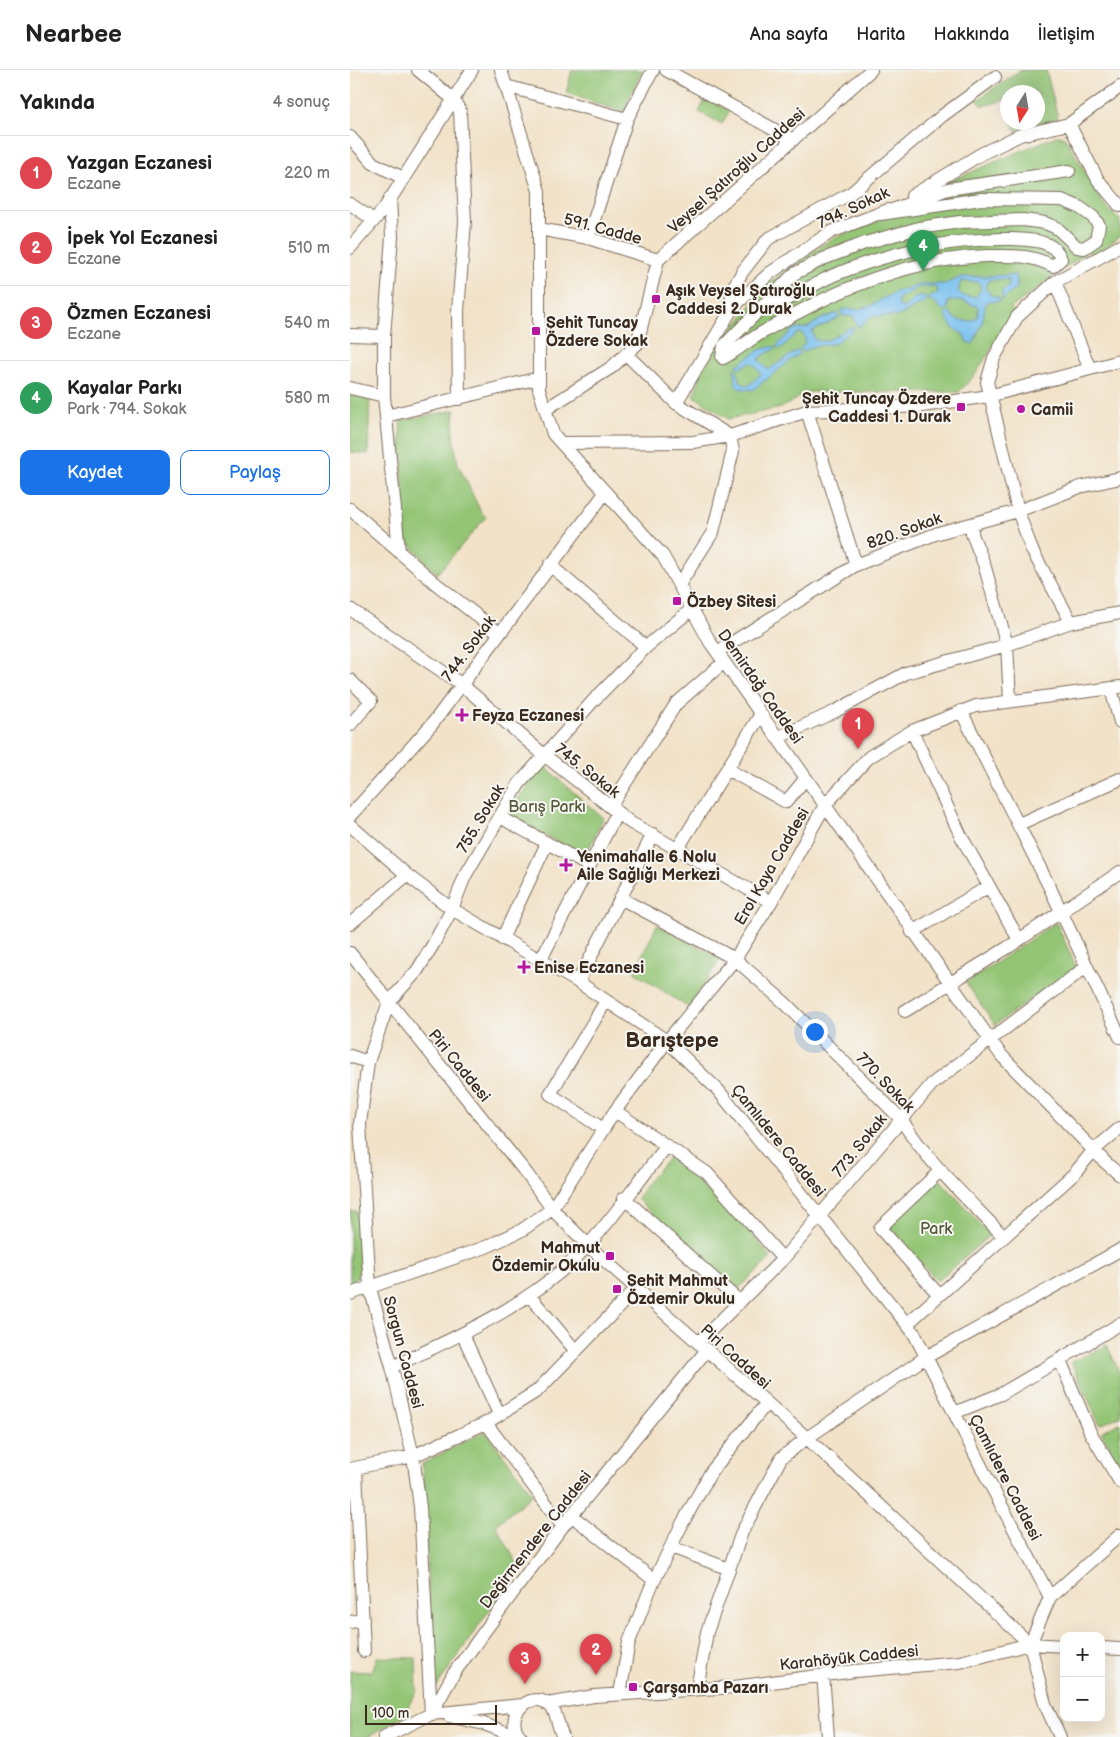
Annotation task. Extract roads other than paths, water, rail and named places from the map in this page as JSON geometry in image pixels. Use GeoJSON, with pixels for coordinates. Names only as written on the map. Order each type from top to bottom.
{"type":"FeatureCollection","features":[{"type":"Feature","properties":{"kind":"street"},"geometry":{"type":"LineString","coordinates":[[418,70],[453,99],[460,111],[465,222],[458,311],[458,399]]}},
{"type":"Feature","properties":{"kind":"street"},"geometry":{"type":"LineString","coordinates":[[350,248],[390,198],[472,70]]}},
{"type":"Feature","properties":{"kind":"street","name":"Demirdağ Caddesi"},"geometry":{"type":"LineString","coordinates":[[501,70],[539,191],[539,378],[540,389],[553,434],[662,556],[721,657],[912,932],[1001,1055],[1094,1151],[1120,1175]]}},
{"type":"Feature","properties":{"kind":"street"},"geometry":{"type":"LineString","coordinates":[[588,238],[627,119],[653,70]]}},
{"type":"Feature","properties":{"kind":"street"},"geometry":{"type":"LineString","coordinates":[[666,70],[793,140]]}},
{"type":"Feature","properties":{"kind":"street","name":"Veysel Şatıroğlu Caddesi"},"geometry":{"type":"LineString","coordinates":[[658,260],[871,70]]}},
{"type":"Feature","properties":{"kind":"street"},"geometry":{"type":"LineString","coordinates":[[733,307],[731,291],[742,271],[768,239],[851,193],[942,116],[994,77]]}},
{"type":"Feature","properties":{"kind":"street"},"geometry":{"type":"LineString","coordinates":[[506,86],[627,119]]}},
{"type":"Feature","properties":{"kind":"street","name":"794. Sokak"},"geometry":{"type":"LineString","coordinates":[[676,403],[733,307],[770,273],[831,232],[881,214],[981,154],[1020,135],[1069,124],[1120,88]]}},
{"type":"Feature","properties":{"kind":"street"},"geometry":{"type":"LineString","coordinates":[[1069,124],[1098,180],[1118,197]]}},
{"type":"Feature","properties":{"kind":"street"},"geometry":{"type":"LineString","coordinates":[[350,137],[372,163],[403,178]]}},
{"type":"Feature","properties":{"kind":"street"},"geometry":{"type":"LineString","coordinates":[[881,214],[948,188],[1069,171]]}},
{"type":"Feature","properties":{"kind":"street"},"geometry":{"type":"LineString","coordinates":[[390,198],[392,237],[384,336],[384,396],[399,551]]}},
{"type":"Feature","properties":{"kind":"street"},"geometry":{"type":"LineString","coordinates":[[761,309],[781,304],[833,276],[918,247],[975,238],[1031,240],[1055,248],[1061,259],[1053,266],[1036,258],[1017,256],[970,257],[929,262],[838,292],[764,331],[723,358],[724,346],[794,274],[823,259],[865,243],[919,228],[960,222],[1023,220],[1045,223],[1057,228],[1078,247],[1084,248],[1096,240],[1099,230],[1099,225],[1093,217],[1079,207],[1062,200],[982,199],[881,214]]}},
{"type":"Feature","properties":{"kind":"street"},"geometry":{"type":"LineString","coordinates":[[350,204],[374,220]]}},
{"type":"Feature","properties":{"kind":"street","name":"591. Cadde"},"geometry":{"type":"LineString","coordinates":[[539,229],[588,238],[658,260]]}},
{"type":"Feature","properties":{"kind":"street"},"geometry":{"type":"LineString","coordinates":[[1071,622],[1032,550],[1018,511],[987,382],[994,358],[1017,317],[1055,282],[1120,246]]}},
{"type":"Feature","properties":{"kind":"street"},"geometry":{"type":"LineString","coordinates":[[546,409],[612,367],[637,344],[658,260]]}},
{"type":"Feature","properties":{"kind":"street"},"geometry":{"type":"LineString","coordinates":[[1055,282],[1090,370]]}},
{"type":"Feature","properties":{"kind":"street"},"geometry":{"type":"LineString","coordinates":[[350,335],[384,336]]}},
{"type":"Feature","properties":{"kind":"street"},"geometry":{"type":"LineString","coordinates":[[626,354],[676,403],[730,436],[733,451],[713,532],[679,586]]}},
{"type":"Feature","properties":{"kind":"street"},"geometry":{"type":"LineString","coordinates":[[562,443],[693,442],[730,436],[807,411],[922,406],[989,396],[1120,361]]}},
{"type":"Feature","properties":{"kind":"street"},"geometry":{"type":"LineString","coordinates":[[386,416],[539,378]]}},
{"type":"Feature","properties":{"kind":"street"},"geometry":{"type":"LineString","coordinates":[[350,388],[384,396]]}},
{"type":"Feature","properties":{"kind":"street"},"geometry":{"type":"LineString","coordinates":[[807,411],[856,565]]}},
{"type":"Feature","properties":{"kind":"street","name":"820. Sokak"},"geometry":{"type":"LineString","coordinates":[[540,961],[589,866],[614,810],[676,704],[721,657],[856,565],[938,532],[1018,511],[1080,487],[1120,478]]}},
{"type":"Feature","properties":{"kind":"street","name":"744. Sokak"},"geometry":{"type":"LineString","coordinates":[[350,816],[433,723],[605,493]]}},
{"type":"Feature","properties":{"kind":"street"},"geometry":{"type":"LineString","coordinates":[[350,510],[434,582],[499,633]]}},
{"type":"Feature","properties":{"kind":"street"},"geometry":{"type":"LineString","coordinates":[[972,524],[972,534],[984,564],[1007,645],[1010,700]]}},
{"type":"Feature","properties":{"kind":"street"},"geometry":{"type":"LineString","coordinates":[[550,565],[646,647]]}},
{"type":"Feature","properties":{"kind":"street","name":"745. Sokak"},"geometry":{"type":"LineString","coordinates":[[350,609],[461,684],[544,755],[614,810],[771,902]]}},
{"type":"Feature","properties":{"kind":"street","name":"755. Sokak"},"geometry":{"type":"LineString","coordinates":[[389,1002],[417,971],[452,909],[465,876],[519,784],[646,647],[692,609]]}},
{"type":"Feature","properties":{"kind":"street"},"geometry":{"type":"LineString","coordinates":[[778,738],[834,712],[906,673],[1007,645],[1071,622],[1120,613]]}},
{"type":"Feature","properties":{"kind":"street"},"geometry":{"type":"LineString","coordinates":[[350,680],[372,701],[350,725]]}},
{"type":"Feature","properties":{"kind":"street"},"geometry":{"type":"LineString","coordinates":[[1115,688],[1120,722]]}},
{"type":"Feature","properties":{"kind":"street","name":"Erol Kaya Caddesi"},"geometry":{"type":"LineString","coordinates":[[552,1210],[615,1111],[667,1041],[735,959],[771,902],[825,805],[869,757],[912,731],[976,706],[1010,700],[1115,688]]}},
{"type":"Feature","properties":{"kind":"street"},"geometry":{"type":"LineString","coordinates":[[961,711],[1019,824],[1120,1037]]}},
{"type":"Feature","properties":{"kind":"street"},"geometry":{"type":"LineString","coordinates":[[678,848],[761,714]]}},
{"type":"Feature","properties":{"kind":"street"},"geometry":{"type":"LineString","coordinates":[[912,731],[961,836],[1019,940]]}},
{"type":"Feature","properties":{"kind":"street"},"geometry":{"type":"LineString","coordinates":[[726,769],[786,802],[806,778]]}},
{"type":"Feature","properties":{"kind":"street"},"geometry":{"type":"LineString","coordinates":[[1019,824],[1120,779]]}},
{"type":"Feature","properties":{"kind":"street"},"geometry":{"type":"LineString","coordinates":[[500,817],[589,866]]}},
{"type":"Feature","properties":{"kind":"street","name":"Çamlıdere Caddesi"},"geometry":{"type":"LineString","coordinates":[[350,825],[407,875],[452,909],[578,982],[667,1041],[718,1090],[914,1333],[1050,1597]]}},
{"type":"Feature","properties":{"kind":"street"},"geometry":{"type":"LineString","coordinates":[[578,982],[653,834]]}},
{"type":"Feature","properties":{"kind":"street"},"geometry":{"type":"LineString","coordinates":[[502,939],[548,843]]}},
{"type":"Feature","properties":{"kind":"street"},"geometry":{"type":"LineString","coordinates":[[905,1011],[1019,940],[1120,872]]}},
{"type":"Feature","properties":{"kind":"street"},"geometry":{"type":"LineString","coordinates":[[350,924],[407,875]]}},
{"type":"Feature","properties":{"kind":"street"},"geometry":{"type":"LineString","coordinates":[[912,932],[988,887]]}},
{"type":"Feature","properties":{"kind":"street","name":"770. Sokak"},"geometry":{"type":"LineString","coordinates":[[620,898],[735,959],[785,1003],[901,1119],[911,1135],[941,1170],[1004,1237]]}},
{"type":"Feature","properties":{"kind":"street","name":"Piri Caddesi"},"geometry":{"type":"LineString","coordinates":[[350,953],[527,1174],[552,1210],[636,1289],[807,1438],[1030,1644]]}},
{"type":"Feature","properties":{"kind":"street","name":"773. Sokak"},"geometry":{"type":"LineString","coordinates":[[702,1347],[740,1302],[821,1217],[932,1084],[1086,967]]}},
{"type":"Feature","properties":{"kind":"street"},"geometry":{"type":"LineString","coordinates":[[603,1129],[550,1094],[606,1001]]}},
{"type":"Feature","properties":{"kind":"street","name":"Sorgun Caddesi"},"geometry":{"type":"LineString","coordinates":[[389,1002],[368,1062],[360,1124],[370,1288],[392,1367],[413,1456],[420,1507],[431,1714]]}},
{"type":"Feature","properties":{"kind":"street"},"geometry":{"type":"LineString","coordinates":[[350,1056],[368,1062]]}},
{"type":"Feature","properties":{"kind":"street"},"geometry":{"type":"LineString","coordinates":[[615,1111],[707,1173],[783,1259]]}},
{"type":"Feature","properties":{"kind":"street"},"geometry":{"type":"LineString","coordinates":[[907,1324],[1074,1174],[1094,1151],[1120,1128]]}},
{"type":"Feature","properties":{"kind":"street"},"geometry":{"type":"LineString","coordinates":[[392,1367],[462,1335],[539,1289],[588,1245],[667,1146]]}},
{"type":"Feature","properties":{"kind":"street"},"geometry":{"type":"LineString","coordinates":[[939,1295],[880,1228],[941,1170]]}},
{"type":"Feature","properties":{"kind":"street"},"geometry":{"type":"LineString","coordinates":[[624,1198],[740,1302]]}},
{"type":"Feature","properties":{"kind":"street"},"geometry":{"type":"LineString","coordinates":[[350,1294],[486,1247],[522,1230],[552,1210]]}},
{"type":"Feature","properties":{"kind":"street"},"geometry":{"type":"LineString","coordinates":[[697,1689],[707,1632],[742,1532],[781,1458],[807,1438],[926,1357],[1120,1250]]}},
{"type":"Feature","properties":{"kind":"street"},"geometry":{"type":"LineString","coordinates":[[364,1651],[356,1621],[353,1469],[413,1456],[486,1423],[537,1391],[636,1289]]}},
{"type":"Feature","properties":{"kind":"street"},"geometry":{"type":"LineString","coordinates":[[529,1295],[575,1350]]}},
{"type":"Feature","properties":{"kind":"street"},"geometry":{"type":"LineString","coordinates":[[954,1413],[1001,1394],[1120,1324]]}},
{"type":"Feature","properties":{"kind":"street"},"geometry":{"type":"LineString","coordinates":[[462,1335],[500,1414]]}},
{"type":"Feature","properties":{"kind":"street","name":"Değirmendere Caddesi"},"geometry":{"type":"LineString","coordinates":[[431,1714],[454,1672],[563,1526],[702,1347]]}},
{"type":"Feature","properties":{"kind":"street"},"geometry":{"type":"LineString","coordinates":[[1060,1360],[1090,1432],[1120,1482]]}},
{"type":"Feature","properties":{"kind":"street"},"geometry":{"type":"LineString","coordinates":[[620,1694],[630,1642],[654,1580],[711,1472],[766,1404]]}},
{"type":"Feature","properties":{"kind":"street"},"geometry":{"type":"LineString","coordinates":[[486,1423],[563,1526]]}},
{"type":"Feature","properties":{"kind":"street"},"geometry":{"type":"LineString","coordinates":[[572,1516],[654,1580]]}},
{"type":"Feature","properties":{"kind":"street"},"geometry":{"type":"LineString","coordinates":[[1060,1737],[1045,1704],[1030,1644],[1050,1597],[1120,1535]]}},
{"type":"Feature","properties":{"kind":"street"},"geometry":{"type":"LineString","coordinates":[[671,1547],[729,1569]]}},
{"type":"Feature","properties":{"kind":"street","name":"Karahöyük Caddesi"},"geometry":{"type":"LineString","coordinates":[[431,1714],[522,1705],[534,1700],[547,1704],[620,1694],[697,1689],[960,1662],[1030,1644],[1060,1646]]}},
{"type":"Feature","properties":{"kind":"street"},"geometry":{"type":"LineString","coordinates":[[1105,1648],[1120,1649]]}},
{"type":"Feature","properties":{"kind":"street"},"geometry":{"type":"LineString","coordinates":[[823,1675],[828,1737]]}},
{"type":"Feature","properties":{"kind":"street"},"geometry":{"type":"LineString","coordinates":[[547,1704],[552,1709],[563,1737]]}},
{"type":"Feature","properties":{"kind":"street"},"geometry":{"type":"LineString","coordinates":[[391,1735],[431,1714],[484,1724],[516,1736],[514,1723],[517,1710],[522,1705]]}},
{"type":"Feature","properties":{"kind":"street"},"geometry":{"type":"LineString","coordinates":[[549,1737],[555,1730],[557,1722]]}},
{"type":"Feature","properties":{"kind":"water"},"geometry":{"type":"Polygon","coordinates":[[[1014,275],[1017,278],[1017,288],[1002,300],[1002,291],[1009,286],[1008,279],[989,280],[985,288],[992,296],[998,297],[1000,301],[986,302],[982,323],[973,344],[967,342],[963,334],[952,327],[945,314],[949,311],[955,319],[972,321],[978,316],[978,307],[963,301],[948,301],[948,308],[943,311],[936,303],[930,301],[929,297],[937,294],[938,290],[933,286],[919,287],[898,299],[899,306],[904,307],[919,296],[926,297],[926,301],[898,316],[874,316],[857,327],[854,316],[843,316],[840,311],[870,306],[895,292],[921,284],[945,284],[961,277],[1014,275]],[[961,281],[958,291],[963,296],[975,297],[980,290],[978,282],[961,281]]]}},
{"type":"Feature","properties":{"kind":"water"},"geometry":{"type":"Polygon","coordinates":[[[837,313],[840,317],[812,331],[815,340],[821,341],[831,339],[853,327],[854,329],[834,344],[814,346],[803,352],[800,348],[805,343],[805,337],[802,333],[798,333],[781,348],[777,349],[777,345],[794,329],[807,328],[821,319],[837,313]]]}},
{"type":"Feature","properties":{"kind":"water"},"geometry":{"type":"Polygon","coordinates":[[[774,346],[775,349],[762,356],[759,360],[768,370],[798,350],[800,353],[753,390],[741,389],[736,386],[734,369],[738,371],[740,381],[748,386],[761,374],[754,364],[749,363],[740,368],[736,366],[759,350],[774,346]]]}},
{"type":"Feature","properties":{"kind":"place","name":"Kayalar Parkı"},"geometry":{"type":"Point","coordinates":[923,271]}},
{"type":"Feature","properties":{"kind":"place","name":"Aşık Veysel Şatıroğlu Caddesi 2. Durak"},"geometry":{"type":"Point","coordinates":[656,299]}},
{"type":"Feature","properties":{"kind":"place","name":"Şehit Tuncay Özdere Sokak"},"geometry":{"type":"Point","coordinates":[536,331]}},
{"type":"Feature","properties":{"kind":"place","name":"Şehit Tuncay Özdere Caddesi 1. Durak"},"geometry":{"type":"Point","coordinates":[961,407]}},
{"type":"Feature","properties":{"kind":"place","name":"Camii"},"geometry":{"type":"Point","coordinates":[1021,409]}},
{"type":"Feature","properties":{"kind":"place","name":"Özbey Sitesi"},"geometry":{"type":"Point","coordinates":[677,601]}},
{"type":"Feature","properties":{"kind":"place","name":"Feyza Eczanesi"},"geometry":{"type":"Point","coordinates":[462,715]}},
{"type":"Feature","properties":{"kind":"place","name":"Yazgan Eczanesi"},"geometry":{"type":"Point","coordinates":[858,749]}},
{"type":"Feature","properties":{"kind":"place","name":"Yenimahalle 6 Nolu Aile Sağlığı Merkezi"},"geometry":{"type":"Point","coordinates":[566,865]}},
{"type":"Feature","properties":{"kind":"place","name":"Enise Eczanesi"},"geometry":{"type":"Point","coordinates":[524,967]}},
{"type":"Feature","properties":{"kind":"place","name":"Mahmut Özdemir Okulu"},"geometry":{"type":"Point","coordinates":[610,1256]}},
{"type":"Feature","properties":{"kind":"place","name":"Şehit Mahmut Özdemir Okulu"},"geometry":{"type":"Point","coordinates":[617,1289]}},
{"type":"Feature","properties":{"kind":"place","name":"İpek Yol Eczanesi"},"geometry":{"type":"Point","coordinates":[596,1675]}},
{"type":"Feature","properties":{"kind":"place","name":"Özmen Eczanesi"},"geometry":{"type":"Point","coordinates":[525,1684]}},
{"type":"Feature","properties":{"kind":"place","name":"Çarşamba Pazarı"},"geometry":{"type":"Point","coordinates":[633,1687]}},
{"type":"Feature","properties":{"kind":"district","name":"Barıştepe"},"geometry":{"type":"Point","coordinates":[672,1040]}},
{"type":"Feature","properties":{"kind":"park label","name":"Barış Parkı"},"geometry":{"type":"Point","coordinates":[547,806]}},
{"type":"Feature","properties":{"kind":"park label","name":"Park"},"geometry":{"type":"Point","coordinates":[936,1228]}}]}
